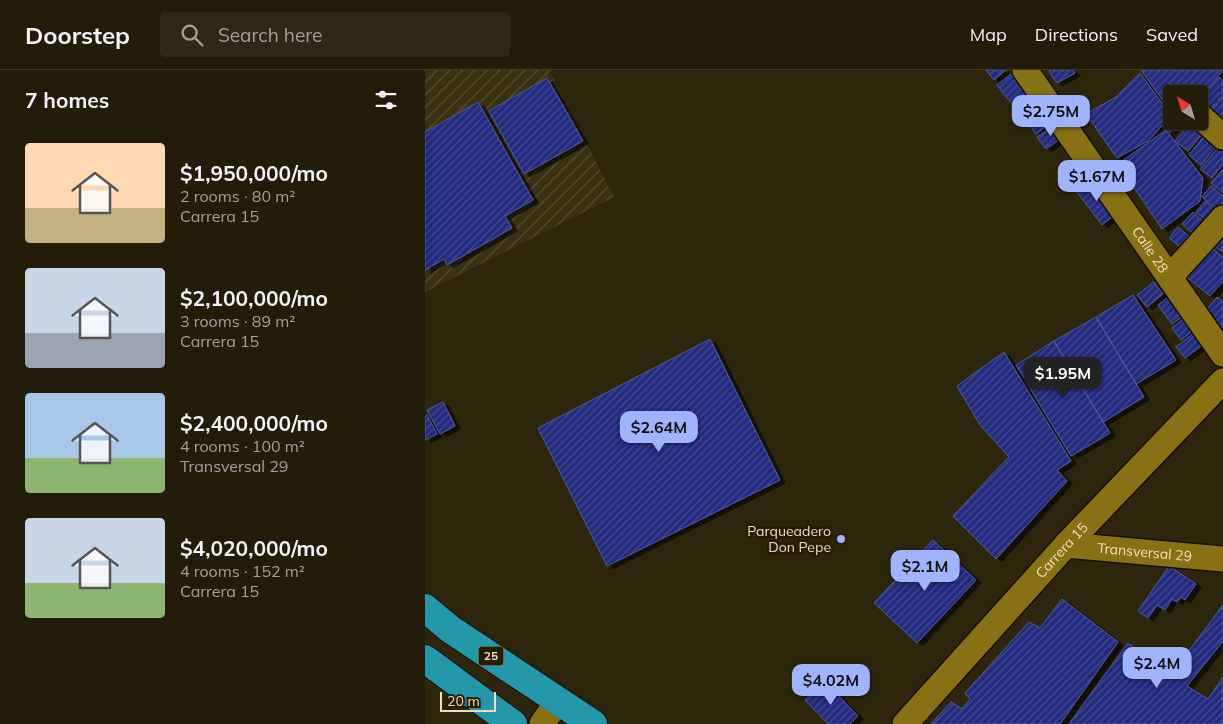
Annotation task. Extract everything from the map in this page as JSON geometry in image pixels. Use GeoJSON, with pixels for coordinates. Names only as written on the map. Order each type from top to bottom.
{"type":"FeatureCollection","features":[{"type":"Feature","properties":{"kind":"highway","name":"25"},"geometry":{"type":"LineString","coordinates":[[425,608],[450,629],[593,724]]}},
{"type":"Feature","properties":{"kind":"highway"},"geometry":{"type":"LineString","coordinates":[[425,659],[513,724]]}},
{"type":"Feature","properties":{"kind":"street","name":"Calle 28"},"geometry":{"type":"LineString","coordinates":[[1032,73],[1223,354]]}},
{"type":"Feature","properties":{"kind":"street"},"geometry":{"type":"LineString","coordinates":[[1208,123],[1223,137]]}},
{"type":"Feature","properties":{"kind":"street"},"geometry":{"type":"LineString","coordinates":[[1170,277],[1223,218]]}},
{"type":"Feature","properties":{"kind":"street","name":"Carrera 15"},"geometry":{"type":"LineString","coordinates":[[905,724],[1067,545],[1223,381]]}},
{"type":"Feature","properties":{"kind":"street","name":"Transversal 29"},"geometry":{"type":"LineString","coordinates":[[1067,545],[1223,559]]}},
{"type":"Feature","properties":{"kind":"street"},"geometry":{"type":"LineString","coordinates":[[542,724],[558,701]]}},
{"type":"Feature","properties":{"kind":"shaded area"},"geometry":{"type":"Polygon","coordinates":[[[425,70],[549,70],[614,197],[425,292],[425,70]]]}},
{"type":"Feature","properties":{"kind":"building"},"geometry":{"type":"Polygon","coordinates":[[[986,70],[1006,70],[994,80],[986,70]]]}},
{"type":"Feature","properties":{"kind":"building"},"geometry":{"type":"Polygon","coordinates":[[[1050,70],[1072,70],[1075,73],[1057,83],[1049,72],[1050,70]]]}},
{"type":"Feature","properties":{"kind":"building"},"geometry":{"type":"Polygon","coordinates":[[[1141,70],[1223,70],[1208,88],[1208,85],[1163,85],[1163,101],[1141,70]]]}},
{"type":"Feature","properties":{"kind":"building"},"geometry":{"type":"Polygon","coordinates":[[[1012,73],[1037,106],[1022,117],[997,85],[1012,73]]]}},
{"type":"Feature","properties":{"kind":"building"},"geometry":{"type":"Polygon","coordinates":[[[1140,73],[1163,105],[1163,125],[1148,141],[1117,158],[1086,114],[1116,97],[1140,73]]]}},
{"type":"Feature","properties":{"kind":"building"},"geometry":{"type":"Polygon","coordinates":[[[1219,77],[1223,81],[1223,95],[1208,113],[1208,90],[1219,77]]]}},
{"type":"Feature","properties":{"kind":"building"},"geometry":{"type":"Polygon","coordinates":[[[547,78],[583,141],[524,174],[489,111],[547,78]]]}},
{"type":"Feature","properties":{"kind":"building"},"geometry":{"type":"Polygon","coordinates":[[[1223,97],[1223,121],[1209,114],[1223,97]]]}},
{"type":"Feature","properties":{"kind":"building"},"geometry":{"type":"Polygon","coordinates":[[[478,102],[533,200],[505,216],[512,228],[447,265],[444,259],[425,270],[425,132],[478,102]]]}},
{"type":"Feature","properties":{"kind":"building"},"geometry":{"type":"Polygon","coordinates":[[[1042,106],[1053,121],[1036,134],[1025,119],[1042,106]]]}},
{"type":"Feature","properties":{"kind":"building"},"geometry":{"type":"Polygon","coordinates":[[[1056,124],[1064,136],[1046,149],[1037,137],[1056,124]]]}},
{"type":"Feature","properties":{"kind":"building"},"geometry":{"type":"Polygon","coordinates":[[[1166,130],[1203,178],[1200,201],[1162,229],[1118,164],[1166,130]]]}},
{"type":"Feature","properties":{"kind":"building"},"geometry":{"type":"Polygon","coordinates":[[[1184,130],[1201,130],[1204,132],[1188,151],[1175,141],[1184,130]]]}},
{"type":"Feature","properties":{"kind":"building"},"geometry":{"type":"Polygon","coordinates":[[[1205,135],[1217,145],[1201,165],[1189,155],[1205,135]]]}},
{"type":"Feature","properties":{"kind":"building"},"geometry":{"type":"Polygon","coordinates":[[[1221,144],[1223,146],[1223,164],[1212,178],[1200,169],[1221,144]]]}},
{"type":"Feature","properties":{"kind":"building"},"geometry":{"type":"Polygon","coordinates":[[[1083,162],[1093,174],[1075,188],[1065,176],[1083,162]]]}},
{"type":"Feature","properties":{"kind":"building"},"geometry":{"type":"Polygon","coordinates":[[[1223,171],[1223,193],[1211,183],[1223,171]]]}},
{"type":"Feature","properties":{"kind":"building"},"geometry":{"type":"Polygon","coordinates":[[[1092,180],[1117,213],[1102,225],[1077,192],[1092,180]]]}},
{"type":"Feature","properties":{"kind":"building"},"geometry":{"type":"Polygon","coordinates":[[[1211,186],[1223,196],[1223,214],[1202,197],[1211,186]]]}},
{"type":"Feature","properties":{"kind":"building"},"geometry":{"type":"Polygon","coordinates":[[[1205,201],[1223,217],[1214,227],[1196,212],[1205,201]]]}},
{"type":"Feature","properties":{"kind":"building"},"geometry":{"type":"Polygon","coordinates":[[[1193,212],[1212,229],[1202,241],[1182,224],[1193,212]]]}},
{"type":"Feature","properties":{"kind":"building"},"geometry":{"type":"Polygon","coordinates":[[[1178,227],[1198,244],[1189,254],[1169,238],[1178,227]]]}},
{"type":"Feature","properties":{"kind":"building"},"geometry":{"type":"Polygon","coordinates":[[[1223,236],[1223,252],[1215,246],[1223,236]]]}},
{"type":"Feature","properties":{"kind":"building"},"geometry":{"type":"Polygon","coordinates":[[[1212,248],[1223,257],[1223,281],[1210,296],[1188,278],[1212,248]]]}},
{"type":"Feature","properties":{"kind":"building"},"geometry":{"type":"Polygon","coordinates":[[[1154,282],[1163,294],[1147,307],[1137,295],[1154,282]]]}},
{"type":"Feature","properties":{"kind":"building"},"geometry":{"type":"Polygon","coordinates":[[[1175,292],[1190,311],[1172,324],[1158,305],[1175,292]]]}},
{"type":"Feature","properties":{"kind":"building"},"geometry":{"type":"Polygon","coordinates":[[[1133,295],[1176,360],[1136,384],[1096,317],[1133,295]]]}},
{"type":"Feature","properties":{"kind":"building"},"geometry":{"type":"Polygon","coordinates":[[[1217,297],[1223,302],[1223,328],[1205,312],[1217,297]]]}},
{"type":"Feature","properties":{"kind":"building"},"geometry":{"type":"Polygon","coordinates":[[[1187,316],[1196,328],[1181,340],[1172,328],[1187,316]]]}},
{"type":"Feature","properties":{"kind":"building"},"geometry":{"type":"Polygon","coordinates":[[[1096,317],[1144,397],[1103,422],[1054,341],[1096,317]]]}},
{"type":"Feature","properties":{"kind":"building"},"geometry":{"type":"Polygon","coordinates":[[[1199,329],[1208,341],[1185,358],[1176,347],[1199,329]]]}},
{"type":"Feature","properties":{"kind":"building"},"geometry":{"type":"Polygon","coordinates":[[[710,339],[780,480],[607,566],[538,428],[710,339]]]}},
{"type":"Feature","properties":{"kind":"building"},"geometry":{"type":"Polygon","coordinates":[[[1054,341],[1110,433],[1071,456],[1016,365],[1054,341]]]}},
{"type":"Feature","properties":{"kind":"building"},"geometry":{"type":"Polygon","coordinates":[[[1004,352],[1071,461],[1057,470],[1067,481],[996,559],[953,516],[1009,457],[980,425],[957,386],[1004,352]]]}},
{"type":"Feature","properties":{"kind":"building"},"geometry":{"type":"Polygon","coordinates":[[[443,402],[455,426],[440,434],[427,410],[443,402]]]}},
{"type":"Feature","properties":{"kind":"building"},"geometry":{"type":"Polygon","coordinates":[[[427,415],[437,434],[425,440],[425,417],[427,415]]]}},
{"type":"Feature","properties":{"kind":"building"},"geometry":{"type":"Polygon","coordinates":[[[933,540],[976,580],[917,643],[874,603],[933,540]]]}},
{"type":"Feature","properties":{"kind":"building"},"geometry":{"type":"Polygon","coordinates":[[[1169,566],[1196,584],[1185,600],[1181,597],[1177,602],[1172,599],[1165,610],[1157,605],[1148,618],[1138,611],[1169,566]]]}},
{"type":"Feature","properties":{"kind":"building"},"geometry":{"type":"Polygon","coordinates":[[[1062,599],[1118,642],[1060,724],[931,724],[951,702],[962,709],[970,699],[965,693],[1029,622],[1040,628],[1062,599]]]}},
{"type":"Feature","properties":{"kind":"building"},"geometry":{"type":"Polygon","coordinates":[[[1223,605],[1223,641],[1187,686],[1208,699],[1223,677],[1223,724],[1069,724],[1128,643],[1171,675],[1223,605]]]}},
{"type":"Feature","properties":{"kind":"building"},"geometry":{"type":"Polygon","coordinates":[[[825,682],[858,716],[850,724],[828,724],[805,700],[825,682]]]}},
{"type":"Feature","properties":{"kind":"place","name":"Parqueadero Don Pepe"},"geometry":{"type":"Point","coordinates":[841,539]}}]}
